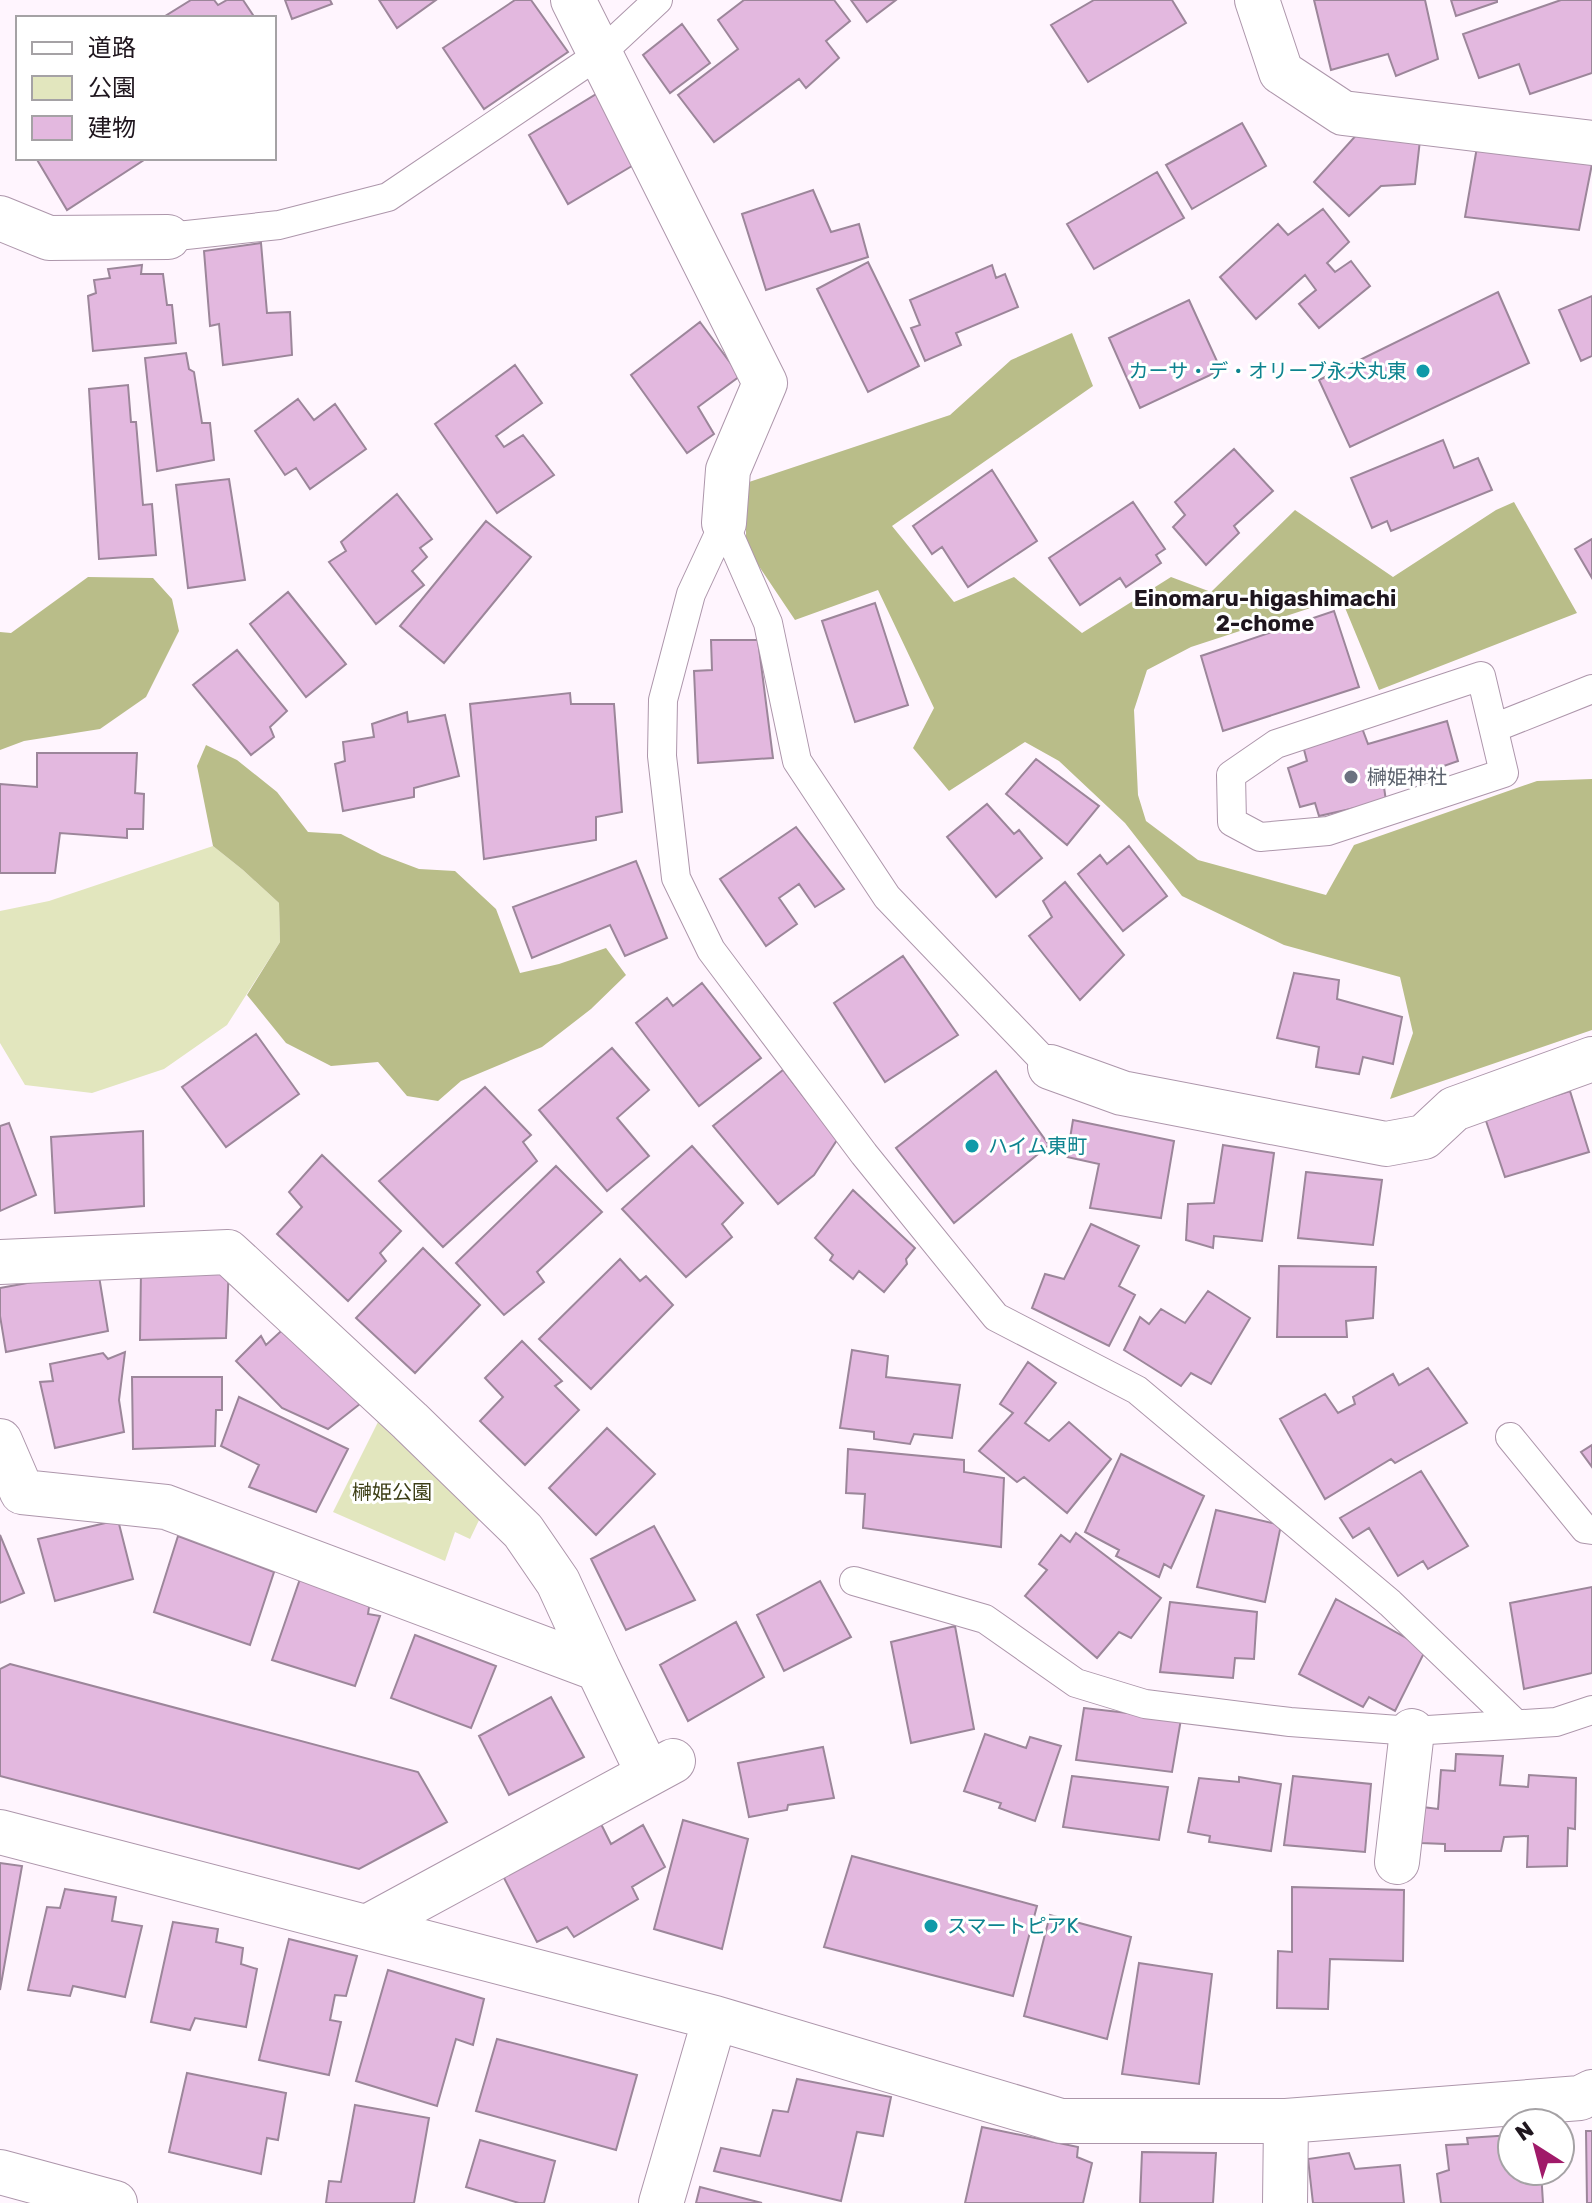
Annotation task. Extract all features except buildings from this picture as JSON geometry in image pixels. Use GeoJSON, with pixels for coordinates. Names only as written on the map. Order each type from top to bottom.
{"type":"FeatureCollection","features":[{"type":"Feature","properties":{"kind":"street"},"geometry":{"type":"LineString","coordinates":[[573,0],[765,383],[728,470],[724,523]]}},
{"type":"Feature","properties":{"kind":"street"},"geometry":{"type":"LineString","coordinates":[[1257,0],[1281,72],[1343,113],[1592,143]]}},
{"type":"Feature","properties":{"kind":"street"},"geometry":{"type":"LineString","coordinates":[[0,218],[49,238],[168,237]]}},
{"type":"Feature","properties":{"kind":"street"},"geometry":{"type":"LineString","coordinates":[[1050,1067],[1122,1093],[1386,1144],[1424,1137],[1454,1109],[1592,1059]]}},
{"type":"Feature","properties":{"kind":"street"},"geometry":{"type":"LineString","coordinates":[[0,1262],[228,1252],[523,1531],[558,1582],[598,1669],[660,1767],[367,1927]]}},
{"type":"Feature","properties":{"kind":"street"},"geometry":{"type":"LineString","coordinates":[[0,1441],[22,1492],[166,1507],[598,1669]]}},
{"type":"Feature","properties":{"kind":"street"},"geometry":{"type":"LineString","coordinates":[[1397,1862],[1412,1731]]}},
{"type":"Feature","properties":{"kind":"street"},"geometry":{"type":"LineString","coordinates":[[0,1832],[715,2018],[1061,2121],[1286,2121],[1580,2098],[1592,2092]]}},
{"type":"Feature","properties":{"kind":"street"},"geometry":{"type":"LineString","coordinates":[[661,2203],[715,2018]]}},
{"type":"Feature","properties":{"kind":"street"},"geometry":{"type":"LineString","coordinates":[[1285,2203],[1286,2121]]}},
{"type":"Feature","properties":{"kind":"street"},"geometry":{"type":"LineString","coordinates":[[0,2172],[115,2203]]}},
{"type":"Feature","properties":{"kind":"lane"},"geometry":{"type":"LineString","coordinates":[[168,237],[279,225],[388,197],[601,53],[658,0]]}},
{"type":"Feature","properties":{"kind":"lane"},"geometry":{"type":"LineString","coordinates":[[724,523],[768,623],[797,761],[887,897],[1050,1067]]}},
{"type":"Feature","properties":{"kind":"lane"},"geometry":{"type":"LineString","coordinates":[[724,523],[691,594],[663,700],[662,756],[676,878],[711,950],[864,1154],[996,1317],[1137,1390],[1390,1603],[1515,1723]]}},
{"type":"Feature","properties":{"kind":"lane"},"geometry":{"type":"LineString","coordinates":[[1481,676],[1494,728],[1504,773],[1328,831],[1260,837],[1232,822],[1231,775],[1276,744],[1481,676]]}},
{"type":"Feature","properties":{"kind":"lane"},"geometry":{"type":"LineString","coordinates":[[1494,728],[1592,689]]}},
{"type":"Feature","properties":{"kind":"lane"},"geometry":{"type":"LineString","coordinates":[[1510,1437],[1585,1529],[1592,1530]]}},
{"type":"Feature","properties":{"kind":"lane"},"geometry":{"type":"LineString","coordinates":[[854,1581],[985,1619],[1076,1683],[1145,1704],[1290,1722],[1412,1731],[1556,1722],[1592,1710]]}},
{"type":"Feature","properties":{"kind":"green space"},"geometry":{"type":"Polygon","coordinates":[[[1072,333],[1093,386],[892,526],[954,602],[1014,577],[1082,633],[1171,577],[1211,592],[1295,510],[1393,577],[1496,510],[1514,502],[1577,613],[1379,690],[1341,598],[1191,647],[1147,670],[1134,710],[1138,795],[1146,821],[1198,860],[1326,895],[1354,845],[1537,781],[1592,779],[1592,1030],[1390,1099],[1413,1033],[1400,977],[1284,945],[1182,896],[1125,823],[1059,761],[1025,742],[949,791],[913,748],[934,708],[878,590],[795,620],[746,547],[746,483],[950,415],[1011,360],[1072,333]]]}},
{"type":"Feature","properties":{"kind":"green space"},"geometry":{"type":"Polygon","coordinates":[[[88,577],[153,578],[172,599],[179,631],[146,697],[100,729],[24,741],[0,750],[0,632],[11,633],[88,577]]]}},
{"type":"Feature","properties":{"kind":"green space"},"geometry":{"type":"Polygon","coordinates":[[[206,745],[237,760],[277,792],[308,832],[341,834],[419,869],[455,871],[496,909],[520,973],[606,948],[626,975],[591,1009],[542,1047],[461,1081],[438,1101],[407,1096],[378,1062],[331,1066],[286,1043],[247,995],[280,942],[279,903],[213,846],[197,766],[206,745]]]}},
{"type":"Feature","properties":{"kind":"green space"},"geometry":{"type":"Polygon","coordinates":[[[213,846],[279,903],[280,942],[227,1025],[164,1069],[92,1093],[25,1085],[0,1043],[0,911],[49,901],[213,846]]]}},
{"type":"Feature","properties":{"kind":"green space","name":"榊姫公園"},"geometry":{"type":"Polygon","coordinates":[[[379,1420],[481,1516],[470,1539],[455,1532],[445,1561],[333,1512],[379,1420]]]}},
{"type":"Feature","properties":{"kind":"place","name":"カーサ・デ・オリーブ永犬丸東"},"geometry":{"type":"Point","coordinates":[1423,371]}},
{"type":"Feature","properties":{"kind":"place","name":"榊姫神社"},"geometry":{"type":"Point","coordinates":[1351,777]}},
{"type":"Feature","properties":{"kind":"place","name":"ハイム東町"},"geometry":{"type":"Point","coordinates":[972,1146]}},
{"type":"Feature","properties":{"kind":"place","name":"スマートピアK"},"geometry":{"type":"Point","coordinates":[931,1926]}},
{"type":"Feature","properties":{"kind":"district","name":"Einomaru-higashimachi 2-chome"},"geometry":{"type":"Point","coordinates":[1265,610]}}]}
